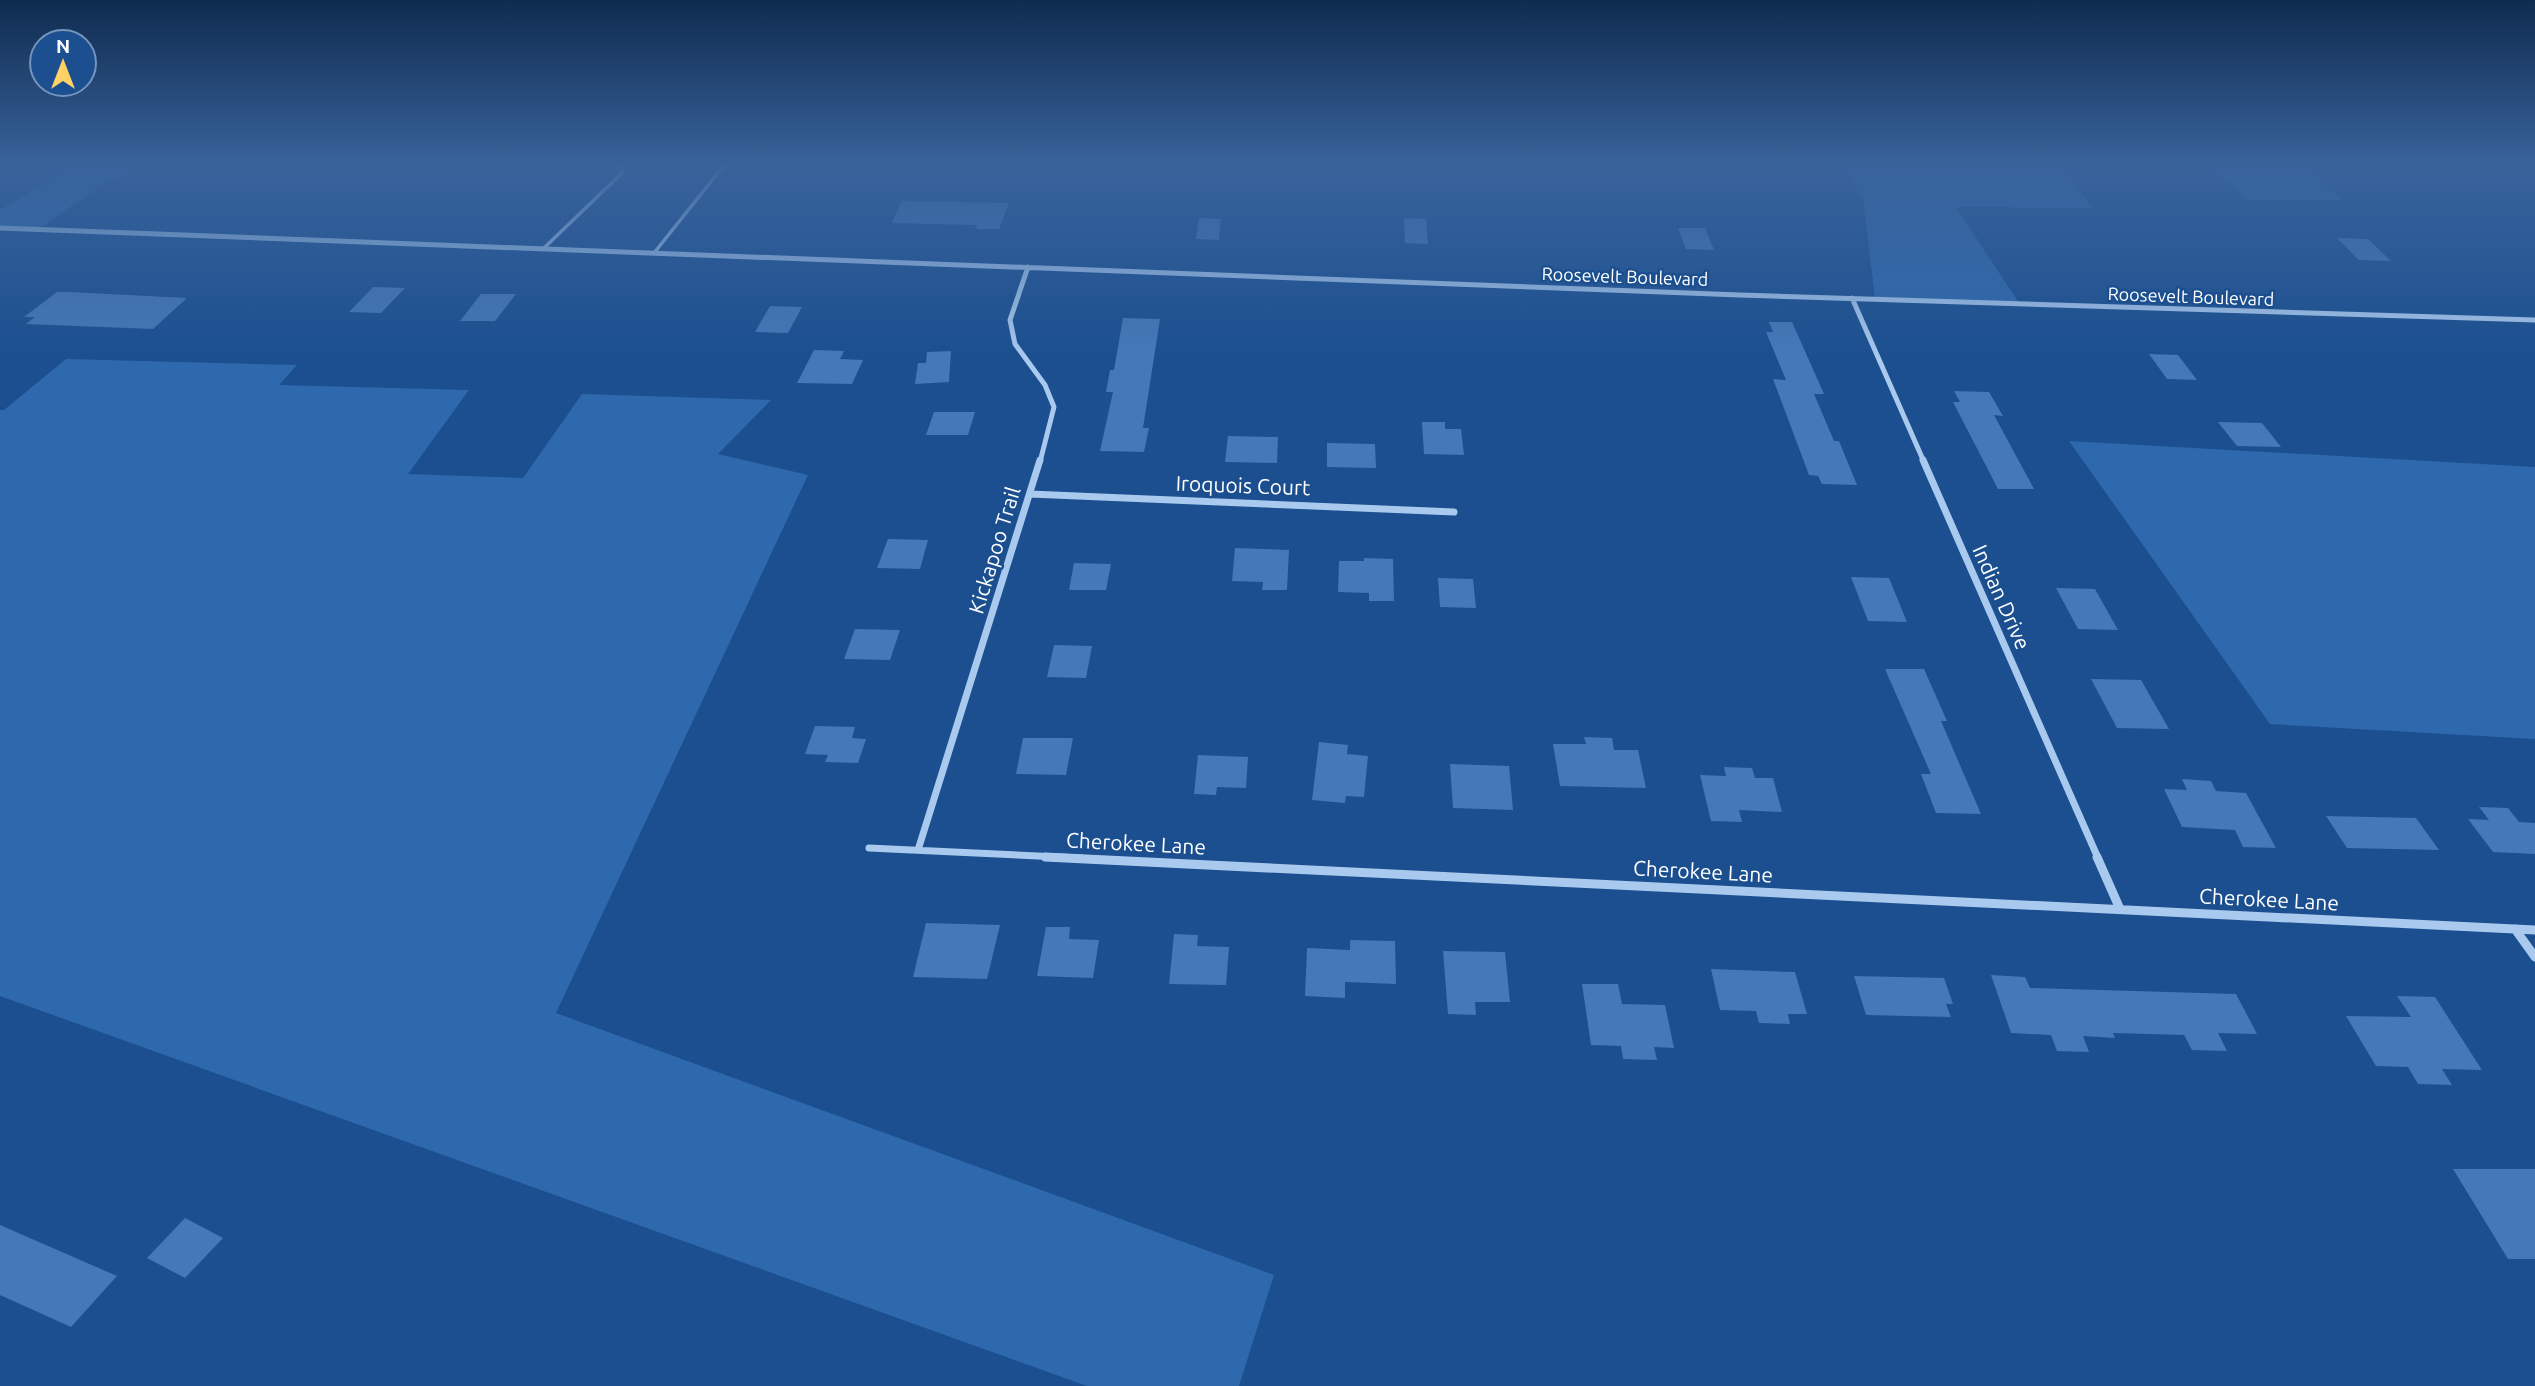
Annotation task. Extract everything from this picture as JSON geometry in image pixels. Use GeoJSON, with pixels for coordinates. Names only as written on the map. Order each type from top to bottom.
{"type":"FeatureCollection","features":[{"type":"Feature","properties":{"kind":"street","name":"Roosevelt Boulevard"},"geometry":{"type":"LineString","coordinates":[[19,229],[1852,298],[2535,320]]}},
{"type":"Feature","properties":{"kind":"street","name":"Kickapoo Trail"},"geometry":{"type":"LineString","coordinates":[[918,850],[1030,494],[1054,408],[1047,389],[1015,345],[1012,332],[1010,319],[1028,267]]}},
{"type":"Feature","properties":{"kind":"street","name":"Indian Drive"},"geometry":{"type":"LineString","coordinates":[[1852,298],[2120,909]]}},
{"type":"Feature","properties":{"kind":"street","name":"Iroquois Court"},"geometry":{"type":"LineString","coordinates":[[1030,494],[1454,512]]}},
{"type":"Feature","properties":{"kind":"street","name":"Cherokee Lane"},"geometry":{"type":"LineString","coordinates":[[869,848],[2535,930]]}},
{"type":"Feature","properties":{"kind":"street"},"geometry":{"type":"LineString","coordinates":[[2515,929],[2535,957]]}},
{"type":"Feature","properties":{"kind":"lane"},"geometry":{"type":"LineString","coordinates":[[544,247],[562,229]]}},
{"type":"Feature","properties":{"kind":"lane"},"geometry":{"type":"LineString","coordinates":[[654,253],[673,229]]}},
{"type":"Feature","properties":{"kind":"shaded area"},"geometry":{"type":"Polygon","coordinates":[[[0,229],[39,229],[34,232],[0,229]]]}},
{"type":"Feature","properties":{"kind":"shaded area"},"geometry":{"type":"Polygon","coordinates":[[[1867,229],[1970,229],[2019,303],[1875,298],[1867,229]]]}},
{"type":"Feature","properties":{"kind":"shaded area"},"geometry":{"type":"Polygon","coordinates":[[[66,359],[297,365],[279,385],[469,390],[408,474],[523,478],[582,394],[771,400],[718,454],[808,475],[556,1013],[1274,1275],[1239,1386],[1087,1386],[0,996],[0,410],[4,410],[66,359]]]}},
{"type":"Feature","properties":{"kind":"shaded area"},"geometry":{"type":"Polygon","coordinates":[[[2069,441],[2535,467],[2535,739],[2270,724],[2069,441]]]}},
{"type":"Feature","properties":{"kind":"building"},"geometry":{"type":"Polygon","coordinates":[[[1197,229],[1220,229],[1219,240],[1196,239],[1197,229]]]}},
{"type":"Feature","properties":{"kind":"building"},"geometry":{"type":"Polygon","coordinates":[[[1404,229],[1427,229],[1428,244],[1405,243],[1404,229]]]}},
{"type":"Feature","properties":{"kind":"building"},"geometry":{"type":"Polygon","coordinates":[[[1678,229],[1705,229],[1714,250],[1686,249],[1678,229]]]}},
{"type":"Feature","properties":{"kind":"building"},"geometry":{"type":"Polygon","coordinates":[[[2337,238],[2368,239],[2391,261],[2359,260],[2337,238]]]}},
{"type":"Feature","properties":{"kind":"building"},"geometry":{"type":"Polygon","coordinates":[[[373,287],[405,288],[381,313],[349,312],[373,287]]]}},
{"type":"Feature","properties":{"kind":"building"},"geometry":{"type":"Polygon","coordinates":[[[57,292],[187,298],[153,329],[26,324],[35,317],[24,317],[57,292]]]}},
{"type":"Feature","properties":{"kind":"building"},"geometry":{"type":"Polygon","coordinates":[[[481,294],[516,294],[495,321],[460,321],[481,294]]]}},
{"type":"Feature","properties":{"kind":"building"},"geometry":{"type":"Polygon","coordinates":[[[770,306],[802,307],[788,333],[755,332],[770,306]]]}},
{"type":"Feature","properties":{"kind":"building"},"geometry":{"type":"Polygon","coordinates":[[[1123,318],[1160,319],[1143,428],[1149,428],[1144,452],[1100,451],[1113,392],[1106,392],[1110,370],[1114,370],[1123,318]]]}},
{"type":"Feature","properties":{"kind":"building"},"geometry":{"type":"Polygon","coordinates":[[[1769,322],[1792,322],[1824,394],[1814,394],[1834,441],[1839,441],[1857,485],[1822,484],[1818,476],[1809,475],[1773,379],[1786,380],[1766,332],[1773,332],[1769,322]]]}},
{"type":"Feature","properties":{"kind":"building"},"geometry":{"type":"Polygon","coordinates":[[[814,350],[844,351],[840,359],[863,360],[852,384],[797,383],[814,350]]]}},
{"type":"Feature","properties":{"kind":"building"},"geometry":{"type":"Polygon","coordinates":[[[951,351],[949,382],[915,384],[918,363],[926,363],[927,352],[951,351]]]}},
{"type":"Feature","properties":{"kind":"building"},"geometry":{"type":"Polygon","coordinates":[[[2149,354],[2178,355],[2197,380],[2167,379],[2149,354]]]}},
{"type":"Feature","properties":{"kind":"building"},"geometry":{"type":"Polygon","coordinates":[[[1954,391],[1989,392],[2003,416],[1994,415],[2034,489],[1998,489],[1953,402],[1960,402],[1954,391]]]}},
{"type":"Feature","properties":{"kind":"building"},"geometry":{"type":"Polygon","coordinates":[[[934,412],[975,412],[968,435],[926,435],[934,412]]]}},
{"type":"Feature","properties":{"kind":"building"},"geometry":{"type":"Polygon","coordinates":[[[1422,422],[1445,422],[1445,429],[1461,429],[1464,455],[1424,454],[1422,422]]]}},
{"type":"Feature","properties":{"kind":"building"},"geometry":{"type":"Polygon","coordinates":[[[2218,422],[2262,423],[2281,447],[2237,446],[2218,422]]]}},
{"type":"Feature","properties":{"kind":"building"},"geometry":{"type":"Polygon","coordinates":[[[1228,436],[1278,437],[1277,463],[1225,462],[1228,436]]]}},
{"type":"Feature","properties":{"kind":"building"},"geometry":{"type":"Polygon","coordinates":[[[1327,443],[1375,444],[1376,468],[1327,467],[1327,443]]]}},
{"type":"Feature","properties":{"kind":"building"},"geometry":{"type":"Polygon","coordinates":[[[888,539],[928,540],[920,569],[877,568],[888,539]]]}},
{"type":"Feature","properties":{"kind":"building"},"geometry":{"type":"Polygon","coordinates":[[[1235,548],[1289,550],[1287,590],[1262,590],[1263,582],[1232,581],[1235,548]]]}},
{"type":"Feature","properties":{"kind":"building"},"geometry":{"type":"Polygon","coordinates":[[[1364,558],[1393,559],[1394,601],[1369,601],[1369,593],[1338,592],[1339,561],[1364,561],[1364,558]]]}},
{"type":"Feature","properties":{"kind":"building"},"geometry":{"type":"Polygon","coordinates":[[[1074,563],[1111,564],[1106,590],[1069,590],[1074,563]]]}},
{"type":"Feature","properties":{"kind":"building"},"geometry":{"type":"Polygon","coordinates":[[[1851,577],[1889,578],[1907,622],[1868,621],[1851,577]]]}},
{"type":"Feature","properties":{"kind":"building"},"geometry":{"type":"Polygon","coordinates":[[[1438,578],[1473,579],[1476,608],[1440,607],[1438,578]]]}},
{"type":"Feature","properties":{"kind":"building"},"geometry":{"type":"Polygon","coordinates":[[[2056,588],[2095,589],[2118,630],[2078,629],[2056,588]]]}},
{"type":"Feature","properties":{"kind":"building"},"geometry":{"type":"Polygon","coordinates":[[[855,629],[900,630],[890,660],[844,659],[855,629]]]}},
{"type":"Feature","properties":{"kind":"building"},"geometry":{"type":"Polygon","coordinates":[[[1054,645],[1092,646],[1086,678],[1047,677],[1054,645]]]}},
{"type":"Feature","properties":{"kind":"building"},"geometry":{"type":"Polygon","coordinates":[[[1885,669],[1924,669],[1947,721],[1941,721],[1981,814],[1936,813],[1921,774],[1931,774],[1885,669]]]}},
{"type":"Feature","properties":{"kind":"building"},"geometry":{"type":"Polygon","coordinates":[[[2091,679],[2141,680],[2169,729],[2117,728],[2091,679]]]}},
{"type":"Feature","properties":{"kind":"building"},"geometry":{"type":"Polygon","coordinates":[[[815,726],[855,727],[852,738],[866,739],[858,763],[825,762],[828,755],[805,754],[815,726]]]}},
{"type":"Feature","properties":{"kind":"building"},"geometry":{"type":"Polygon","coordinates":[[[1584,737],[1612,738],[1614,750],[1638,750],[1646,788],[1560,786],[1553,744],[1586,744],[1584,737]]]}},
{"type":"Feature","properties":{"kind":"building"},"geometry":{"type":"Polygon","coordinates":[[[1023,738],[1073,738],[1066,775],[1016,774],[1023,738]]]}},
{"type":"Feature","properties":{"kind":"building"},"geometry":{"type":"Polygon","coordinates":[[[1319,742],[1348,745],[1347,754],[1368,756],[1364,797],[1346,796],[1345,803],[1312,800],[1319,742]]]}},
{"type":"Feature","properties":{"kind":"building"},"geometry":{"type":"Polygon","coordinates":[[[1198,755],[1248,757],[1246,788],[1217,787],[1216,795],[1194,794],[1198,755]]]}},
{"type":"Feature","properties":{"kind":"building"},"geometry":{"type":"Polygon","coordinates":[[[1450,764],[1509,766],[1513,810],[1453,808],[1450,764]]]}},
{"type":"Feature","properties":{"kind":"building"},"geometry":{"type":"Polygon","coordinates":[[[1724,767],[1752,768],[1755,778],[1773,778],[1782,812],[1739,810],[1742,822],[1711,821],[1700,775],[1726,776],[1724,767]]]}},
{"type":"Feature","properties":{"kind":"building"},"geometry":{"type":"Polygon","coordinates":[[[2182,779],[2211,781],[2216,791],[2246,793],[2276,848],[2243,847],[2235,830],[2182,827],[2164,789],[2187,790],[2182,779]]]}},
{"type":"Feature","properties":{"kind":"building"},"geometry":{"type":"Polygon","coordinates":[[[2479,807],[2508,808],[2519,822],[2535,823],[2535,854],[2493,852],[2468,819],[2489,820],[2479,807]]]}},
{"type":"Feature","properties":{"kind":"building"},"geometry":{"type":"Polygon","coordinates":[[[2326,816],[2416,818],[2439,850],[2347,848],[2326,816]]]}},
{"type":"Feature","properties":{"kind":"building"},"geometry":{"type":"Polygon","coordinates":[[[926,923],[1000,925],[987,979],[913,977],[926,923]]]}},
{"type":"Feature","properties":{"kind":"building"},"geometry":{"type":"Polygon","coordinates":[[[1046,927],[1070,927],[1069,939],[1099,940],[1093,978],[1037,976],[1046,927]]]}},
{"type":"Feature","properties":{"kind":"building"},"geometry":{"type":"Polygon","coordinates":[[[1174,934],[1198,935],[1197,946],[1229,947],[1226,985],[1169,984],[1174,934]]]}},
{"type":"Feature","properties":{"kind":"building"},"geometry":{"type":"Polygon","coordinates":[[[1350,940],[1395,941],[1396,984],[1345,982],[1345,998],[1305,996],[1307,948],[1350,950],[1350,940]]]}},
{"type":"Feature","properties":{"kind":"building"},"geometry":{"type":"Polygon","coordinates":[[[1443,951],[1505,952],[1510,1002],[1475,1002],[1476,1015],[1448,1014],[1443,951]]]}},
{"type":"Feature","properties":{"kind":"building"},"geometry":{"type":"Polygon","coordinates":[[[1711,969],[1795,972],[1807,1014],[1788,1014],[1790,1024],[1759,1023],[1756,1011],[1720,1010],[1711,969]]]}},
{"type":"Feature","properties":{"kind":"building"},"geometry":{"type":"Polygon","coordinates":[[[1991,975],[2025,977],[2030,988],[2236,994],[2257,1034],[2218,1033],[2227,1051],[2192,1050],[2184,1035],[2113,1033],[2115,1038],[2083,1036],[2089,1052],[2057,1051],[2051,1035],[2011,1033],[1991,975]]]}},
{"type":"Feature","properties":{"kind":"building"},"geometry":{"type":"Polygon","coordinates":[[[1854,976],[1944,978],[1953,1004],[1946,1004],[1951,1017],[1866,1015],[1854,976]]]}},
{"type":"Feature","properties":{"kind":"building"},"geometry":{"type":"Polygon","coordinates":[[[1582,984],[1618,984],[1622,1004],[1665,1005],[1674,1048],[1654,1047],[1657,1060],[1623,1059],[1621,1046],[1591,1045],[1582,984]]]}},
{"type":"Feature","properties":{"kind":"building"},"geometry":{"type":"Polygon","coordinates":[[[2397,996],[2435,997],[2482,1070],[2442,1069],[2452,1085],[2418,1084],[2408,1067],[2376,1066],[2346,1016],[2411,1017],[2397,996]]]}},
{"type":"Feature","properties":{"kind":"building"},"geometry":{"type":"Polygon","coordinates":[[[2453,1169],[2535,1169],[2535,1259],[2508,1259],[2453,1169]]]}},
{"type":"Feature","properties":{"kind":"building"},"geometry":{"type":"Polygon","coordinates":[[[185,1218],[223,1238],[185,1278],[147,1258],[185,1218]]]}},
{"type":"Feature","properties":{"kind":"building"},"geometry":{"type":"Polygon","coordinates":[[[0,1225],[117,1276],[71,1327],[0,1295],[0,1225]]]}}]}
